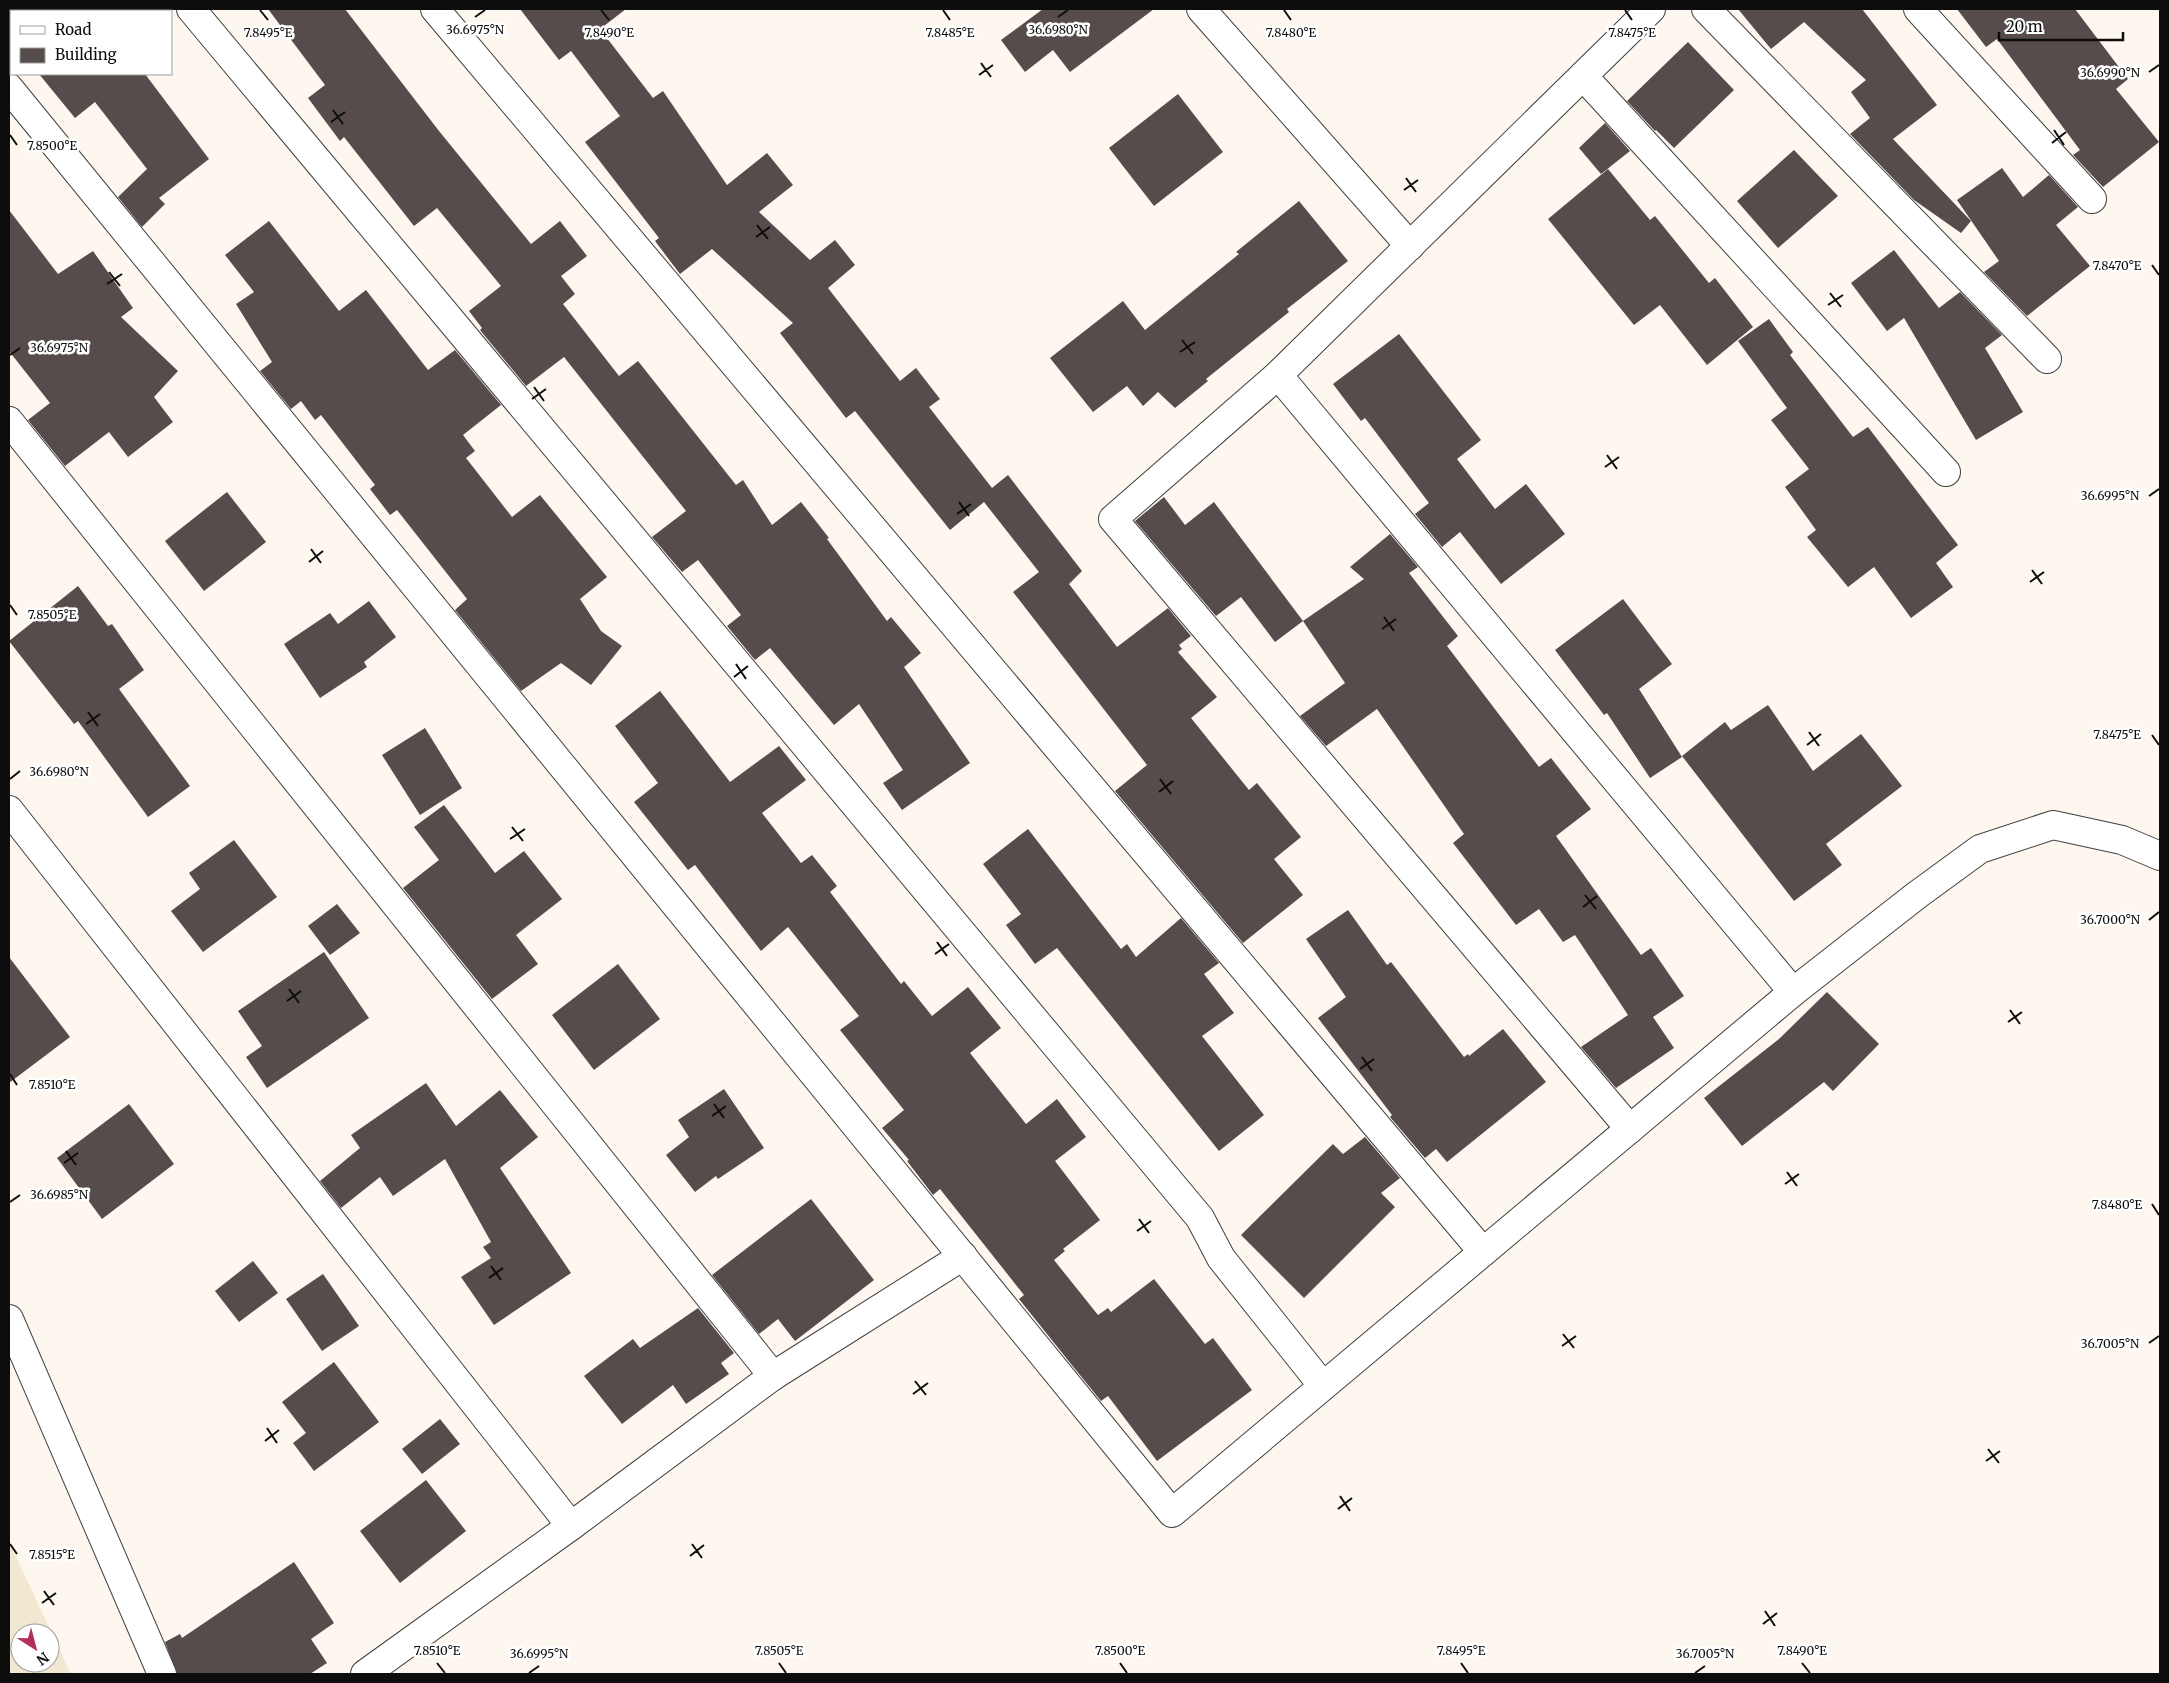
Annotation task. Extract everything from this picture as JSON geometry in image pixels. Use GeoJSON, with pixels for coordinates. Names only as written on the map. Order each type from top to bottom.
{"type":"FeatureCollection","features":[{"type":"Feature","properties":{"kind":"street"},"geometry":{"type":"LineString","coordinates":[[191,9],[1200,1218],[1221,1258],[1323,1386]]}},
{"type":"Feature","properties":{"kind":"street"},"geometry":{"type":"LineString","coordinates":[[436,9],[1483,1252]]}},
{"type":"Feature","properties":{"kind":"street"},"geometry":{"type":"LineString","coordinates":[[1201,9],[1410,246]]}},
{"type":"Feature","properties":{"kind":"street"},"geometry":{"type":"LineString","coordinates":[[1630,1128],[1113,519],[1278,375],[1651,9]]}},
{"type":"Feature","properties":{"kind":"street"},"geometry":{"type":"LineString","coordinates":[[1706,9],[2047,359]]}},
{"type":"Feature","properties":{"kind":"street"},"geometry":{"type":"LineString","coordinates":[[1918,9],[2092,199]]}},
{"type":"Feature","properties":{"kind":"street"},"geometry":{"type":"LineString","coordinates":[[1583,76],[1946,472]]}},
{"type":"Feature","properties":{"kind":"street"},"geometry":{"type":"LineString","coordinates":[[9,88],[1172,1513],[1793,992],[1917,895],[1980,849],[2053,825],[2122,840],[2160,856]]}},
{"type":"Feature","properties":{"kind":"street"},"geometry":{"type":"LineString","coordinates":[[1278,375],[1793,992]]}},
{"type":"Feature","properties":{"kind":"street"},"geometry":{"type":"LineString","coordinates":[[9,421],[773,1376]]}},
{"type":"Feature","properties":{"kind":"street"},"geometry":{"type":"LineString","coordinates":[[9,810],[571,1526]]}},
{"type":"Feature","properties":{"kind":"street"},"geometry":{"type":"LineString","coordinates":[[364,1674],[571,1526],[773,1376],[963,1256]]}},
{"type":"Feature","properties":{"kind":"street"},"geometry":{"type":"LineString","coordinates":[[9,1319],[162,1674]]}},
{"type":"Feature","properties":{"kind":"shaded area"},"geometry":{"type":"Polygon","coordinates":[[[9,1542],[47,1623],[10,1623],[10,1673],[60,1673],[60,1651],[71,1674],[9,1674],[9,1542]]]}},
{"type":"Feature","properties":{"kind":"building"},"geometry":{"type":"Polygon","coordinates":[[[268,9],[345,9],[439,131],[531,244],[560,221],[587,256],[561,276],[575,294],[563,304],[619,376],[638,361],[736,485],[743,480],[772,525],[801,502],[829,538],[827,539],[887,621],[891,617],[921,653],[904,667],[970,763],[902,810],[883,783],[903,770],[859,704],[834,725],[770,648],[755,660],[727,626],[741,615],[698,560],[682,572],[652,537],[686,511],[564,357],[526,386],[480,330],[482,328],[469,311],[501,286],[437,208],[414,226],[344,137],[340,141],[308,98],[325,85],[268,9]]]}},
{"type":"Feature","properties":{"kind":"building"},"geometry":{"type":"Polygon","coordinates":[[[520,9],[626,9],[600,29],[653,98],[663,91],[727,185],[767,153],[793,185],[759,212],[810,260],[835,240],[855,265],[828,288],[900,381],[916,368],[940,399],[929,407],[992,488],[1008,475],[1082,571],[1069,584],[1117,647],[1168,608],[1191,636],[1179,645],[1182,649],[1178,652],[1217,697],[1191,718],[1249,790],[1257,783],[1301,837],[1274,859],[1303,895],[1243,943],[1115,791],[1147,765],[1013,592],[1039,572],[984,502],[950,530],[855,411],[846,418],[780,333],[793,323],[712,249],[680,274],[655,241],[659,238],[585,142],[620,116],[571,51],[559,60],[520,9]]]}},
{"type":"Feature","properties":{"kind":"building"},"geometry":{"type":"Polygon","coordinates":[[[1043,9],[1154,9],[1070,72],[1053,50],[1025,72],[1001,40],[1043,9]]]}},
{"type":"Feature","properties":{"kind":"building"},"geometry":{"type":"Polygon","coordinates":[[[1738,9],[1862,9],[1937,105],[1893,139],[1971,221],[1961,233],[1914,200],[1850,134],[1870,118],[1851,92],[1866,80],[1804,22],[1771,49],[1738,9]]]}},
{"type":"Feature","properties":{"kind":"building"},"geometry":{"type":"Polygon","coordinates":[[[1957,9],[2075,9],[2128,79],[2116,89],[2159,142],[2103,187],[2073,155],[2080,150],[1997,39],[1986,47],[1957,9]]]}},
{"type":"Feature","properties":{"kind":"building"},"geometry":{"type":"Polygon","coordinates":[[[1688,42],[1734,90],[1674,148],[1627,101],[1688,42]]]}},
{"type":"Feature","properties":{"kind":"building"},"geometry":{"type":"Polygon","coordinates":[[[40,75],[146,75],[209,159],[159,198],[165,204],[142,227],[118,197],[147,169],[95,102],[75,118],[40,75]]]}},
{"type":"Feature","properties":{"kind":"building"},"geometry":{"type":"Polygon","coordinates":[[[1178,94],[1223,152],[1154,206],[1109,148],[1178,94]]]}},
{"type":"Feature","properties":{"kind":"building"},"geometry":{"type":"Polygon","coordinates":[[[1605,123],[1630,151],[1601,174],[1579,148],[1605,123]]]}},
{"type":"Feature","properties":{"kind":"building"},"geometry":{"type":"Polygon","coordinates":[[[1794,150],[1838,196],[1778,248],[1737,201],[1794,150]]]}},
{"type":"Feature","properties":{"kind":"building"},"geometry":{"type":"Polygon","coordinates":[[[2002,168],[2023,197],[2049,175],[2078,207],[2056,225],[2090,266],[2027,316],[1984,272],[1999,261],[1957,200],[2002,168]]]}},
{"type":"Feature","properties":{"kind":"building"},"geometry":{"type":"Polygon","coordinates":[[[1608,169],[1650,220],[1655,216],[1709,283],[1715,278],[1753,327],[1707,365],[1660,305],[1634,325],[1548,219],[1608,169]]]}},
{"type":"Feature","properties":{"kind":"building"},"geometry":{"type":"Polygon","coordinates":[[[1299,201],[1348,261],[1287,309],[1289,312],[1206,379],[1208,381],[1175,408],[1158,392],[1143,406],[1127,386],[1093,412],[1050,358],[1123,301],[1145,330],[1239,254],[1236,252],[1299,201]]]}},
{"type":"Feature","properties":{"kind":"building"},"geometry":{"type":"Polygon","coordinates":[[[9,210],[58,274],[93,251],[133,308],[121,317],[178,371],[154,397],[173,422],[128,457],[109,432],[65,466],[28,420],[50,403],[9,351],[9,210]]]}},
{"type":"Feature","properties":{"kind":"building"},"geometry":{"type":"Polygon","coordinates":[[[269,221],[339,311],[366,290],[428,370],[455,350],[501,405],[463,435],[475,451],[466,458],[512,517],[540,495],[607,577],[580,599],[601,631],[622,646],[591,685],[561,663],[521,691],[455,610],[467,599],[397,510],[390,515],[370,489],[375,485],[321,415],[315,420],[301,401],[291,409],[260,371],[272,362],[236,304],[254,292],[225,255],[269,221]]]}},
{"type":"Feature","properties":{"kind":"building"},"geometry":{"type":"Polygon","coordinates":[[[1894,250],[1939,308],[1960,292],[2002,335],[1985,348],[2023,412],[1976,440],[1904,318],[1887,331],[1851,283],[1894,250]]]}},
{"type":"Feature","properties":{"kind":"building"},"geometry":{"type":"Polygon","coordinates":[[[1769,319],[1793,352],[1790,355],[1853,437],[1868,427],[1958,545],[1936,563],[1953,587],[1911,618],[1874,567],[1848,587],[1807,537],[1816,530],[1785,487],[1809,469],[1771,420],[1787,408],[1738,341],[1769,319]]]}},
{"type":"Feature","properties":{"kind":"building"},"geometry":{"type":"Polygon","coordinates":[[[1399,334],[1481,440],[1457,459],[1495,509],[1526,484],[1565,534],[1501,584],[1460,532],[1442,547],[1415,514],[1429,503],[1365,418],[1361,421],[1333,384],[1399,334]]]}},
{"type":"Feature","properties":{"kind":"building"},"geometry":{"type":"Polygon","coordinates":[[[227,492],[266,542],[204,591],[165,541],[227,492]]]}},
{"type":"Feature","properties":{"kind":"building"},"geometry":{"type":"Polygon","coordinates":[[[1164,497],[1185,525],[1214,502],[1303,621],[1275,642],[1241,597],[1216,616],[1135,521],[1164,497]]]}},
{"type":"Feature","properties":{"kind":"building"},"geometry":{"type":"Polygon","coordinates":[[[1390,534],[1418,567],[1409,573],[1458,636],[1447,646],[1539,767],[1551,758],[1591,809],[1556,836],[1641,955],[1651,948],[1684,996],[1653,1017],[1674,1048],[1616,1088],[1581,1047],[1628,1015],[1575,935],[1563,942],[1539,909],[1516,925],[1453,843],[1464,834],[1377,709],[1326,746],[1300,716],[1345,683],[1303,621],[1364,579],[1350,567],[1390,534]]]}},
{"type":"Feature","properties":{"kind":"building"},"geometry":{"type":"Polygon","coordinates":[[[78,586],[108,626],[112,624],[144,670],[119,689],[190,786],[148,817],[78,721],[74,724],[9,641],[78,586]]]}},
{"type":"Feature","properties":{"kind":"building"},"geometry":{"type":"Polygon","coordinates":[[[1623,599],[1672,664],[1639,689],[1682,757],[1650,778],[1607,713],[1604,715],[1555,650],[1623,599]]]}},
{"type":"Feature","properties":{"kind":"building"},"geometry":{"type":"Polygon","coordinates":[[[369,601],[396,637],[364,662],[367,667],[320,698],[284,644],[330,613],[338,624],[369,601]]]}},
{"type":"Feature","properties":{"kind":"building"},"geometry":{"type":"Polygon","coordinates":[[[660,691],[730,782],[779,746],[806,780],[762,813],[801,863],[812,855],[837,886],[830,892],[901,984],[904,981],[932,1016],[968,987],[1001,1028],[970,1053],[1026,1124],[1057,1099],[1086,1137],[1055,1161],[1100,1220],[1063,1249],[1065,1251],[1054,1260],[1098,1315],[1108,1308],[1111,1312],[1154,1279],[1205,1344],[1213,1338],[1252,1390],[1157,1461],[1108,1396],[1101,1401],[1019,1299],[1024,1295],[940,1189],[933,1195],[907,1161],[909,1160],[882,1128],[904,1110],[840,1030],[859,1016],[788,927],[761,951],[695,865],[688,870],[634,802],[658,783],[615,726],[660,691]]]}},
{"type":"Feature","properties":{"kind":"building"},"geometry":{"type":"Polygon","coordinates":[[[1768,705],[1813,771],[1861,734],[1902,786],[1826,844],[1842,865],[1794,901],[1682,756],[1725,722],[1731,730],[1768,705]]]}},
{"type":"Feature","properties":{"kind":"building"},"geometry":{"type":"Polygon","coordinates":[[[425,728],[462,788],[420,815],[382,755],[425,728]]]}},
{"type":"Feature","properties":{"kind":"building"},"geometry":{"type":"Polygon","coordinates":[[[444,805],[495,873],[524,851],[562,899],[516,935],[538,964],[492,999],[403,888],[439,860],[414,827],[444,805]]]}},
{"type":"Feature","properties":{"kind":"building"},"geometry":{"type":"Polygon","coordinates":[[[1028,829],[1121,949],[1127,944],[1136,957],[1181,918],[1219,963],[1204,974],[1234,1013],[1202,1036],[1264,1115],[1219,1151],[1057,948],[1035,964],[1006,925],[1021,914],[983,864],[1028,829]]]}},
{"type":"Feature","properties":{"kind":"building"},"geometry":{"type":"Polygon","coordinates":[[[234,840],[277,897],[203,952],[171,911],[200,889],[189,873],[234,840]]]}},
{"type":"Feature","properties":{"kind":"building"},"geometry":{"type":"Polygon","coordinates":[[[337,904],[360,933],[330,955],[308,926],[337,904]]]}},
{"type":"Feature","properties":{"kind":"building"},"geometry":{"type":"Polygon","coordinates":[[[1348,910],[1387,965],[1391,962],[1464,1057],[1468,1054],[1469,1056],[1503,1029],[1546,1082],[1447,1162],[1436,1149],[1425,1158],[1390,1117],[1392,1115],[1318,1018],[1346,997],[1306,939],[1348,910]]]}},
{"type":"Feature","properties":{"kind":"building"},"geometry":{"type":"Polygon","coordinates":[[[324,952],[369,1018],[267,1088],[246,1057],[262,1046],[238,1011],[324,952]]]}},
{"type":"Feature","properties":{"kind":"building"},"geometry":{"type":"Polygon","coordinates":[[[9,957],[70,1037],[9,1083],[9,957]]]}},
{"type":"Feature","properties":{"kind":"building"},"geometry":{"type":"Polygon","coordinates":[[[618,964],[660,1019],[594,1070],[552,1015],[618,964]]]}},
{"type":"Feature","properties":{"kind":"building"},"geometry":{"type":"Polygon","coordinates":[[[1827,992],[1879,1044],[1833,1091],[1824,1082],[1742,1146],[1704,1098],[1779,1039],[1827,992]]]}},
{"type":"Feature","properties":{"kind":"building"},"geometry":{"type":"Polygon","coordinates":[[[426,1083],[456,1126],[500,1090],[538,1137],[500,1168],[571,1273],[494,1325],[461,1277],[491,1258],[483,1247],[491,1242],[445,1159],[393,1196],[380,1177],[341,1208],[320,1181],[360,1148],[351,1135],[426,1083]]]}},
{"type":"Feature","properties":{"kind":"building"},"geometry":{"type":"Polygon","coordinates":[[[724,1089],[764,1148],[718,1179],[716,1176],[695,1192],[666,1155],[689,1137],[678,1120],[724,1089]]]}},
{"type":"Feature","properties":{"kind":"building"},"geometry":{"type":"Polygon","coordinates":[[[129,1104],[174,1164],[102,1219],[57,1158],[129,1104]]]}},
{"type":"Feature","properties":{"kind":"building"},"geometry":{"type":"Polygon","coordinates":[[[1365,1137],[1400,1178],[1381,1193],[1395,1207],[1304,1298],[1241,1235],[1333,1144],[1343,1154],[1365,1137]]]}},
{"type":"Feature","properties":{"kind":"building"},"geometry":{"type":"Polygon","coordinates":[[[811,1199],[874,1280],[795,1341],[778,1319],[759,1334],[712,1275],[811,1199]]]}},
{"type":"Feature","properties":{"kind":"building"},"geometry":{"type":"Polygon","coordinates":[[[253,1261],[278,1293],[239,1322],[215,1291],[253,1261]]]}},
{"type":"Feature","properties":{"kind":"building"},"geometry":{"type":"Polygon","coordinates":[[[323,1274],[359,1326],[322,1351],[286,1299],[323,1274]]]}},
{"type":"Feature","properties":{"kind":"building"},"geometry":{"type":"Polygon","coordinates":[[[698,1308],[734,1353],[721,1363],[729,1374],[686,1404],[673,1385],[622,1424],[584,1376],[633,1339],[640,1348],[698,1308]]]}},
{"type":"Feature","properties":{"kind":"building"},"geometry":{"type":"Polygon","coordinates":[[[334,1362],[379,1422],[314,1471],[293,1443],[306,1433],[282,1402],[334,1362]]]}},
{"type":"Feature","properties":{"kind":"building"},"geometry":{"type":"Polygon","coordinates":[[[440,1419],[460,1444],[422,1474],[402,1449],[440,1419]]]}},
{"type":"Feature","properties":{"kind":"building"},"geometry":{"type":"Polygon","coordinates":[[[426,1480],[466,1531],[400,1583],[360,1531],[426,1480]]]}},
{"type":"Feature","properties":{"kind":"building"},"geometry":{"type":"Polygon","coordinates":[[[294,1562],[334,1623],[311,1639],[327,1663],[310,1674],[177,1674],[165,1642],[180,1634],[182,1638],[294,1562]]]}}]}
